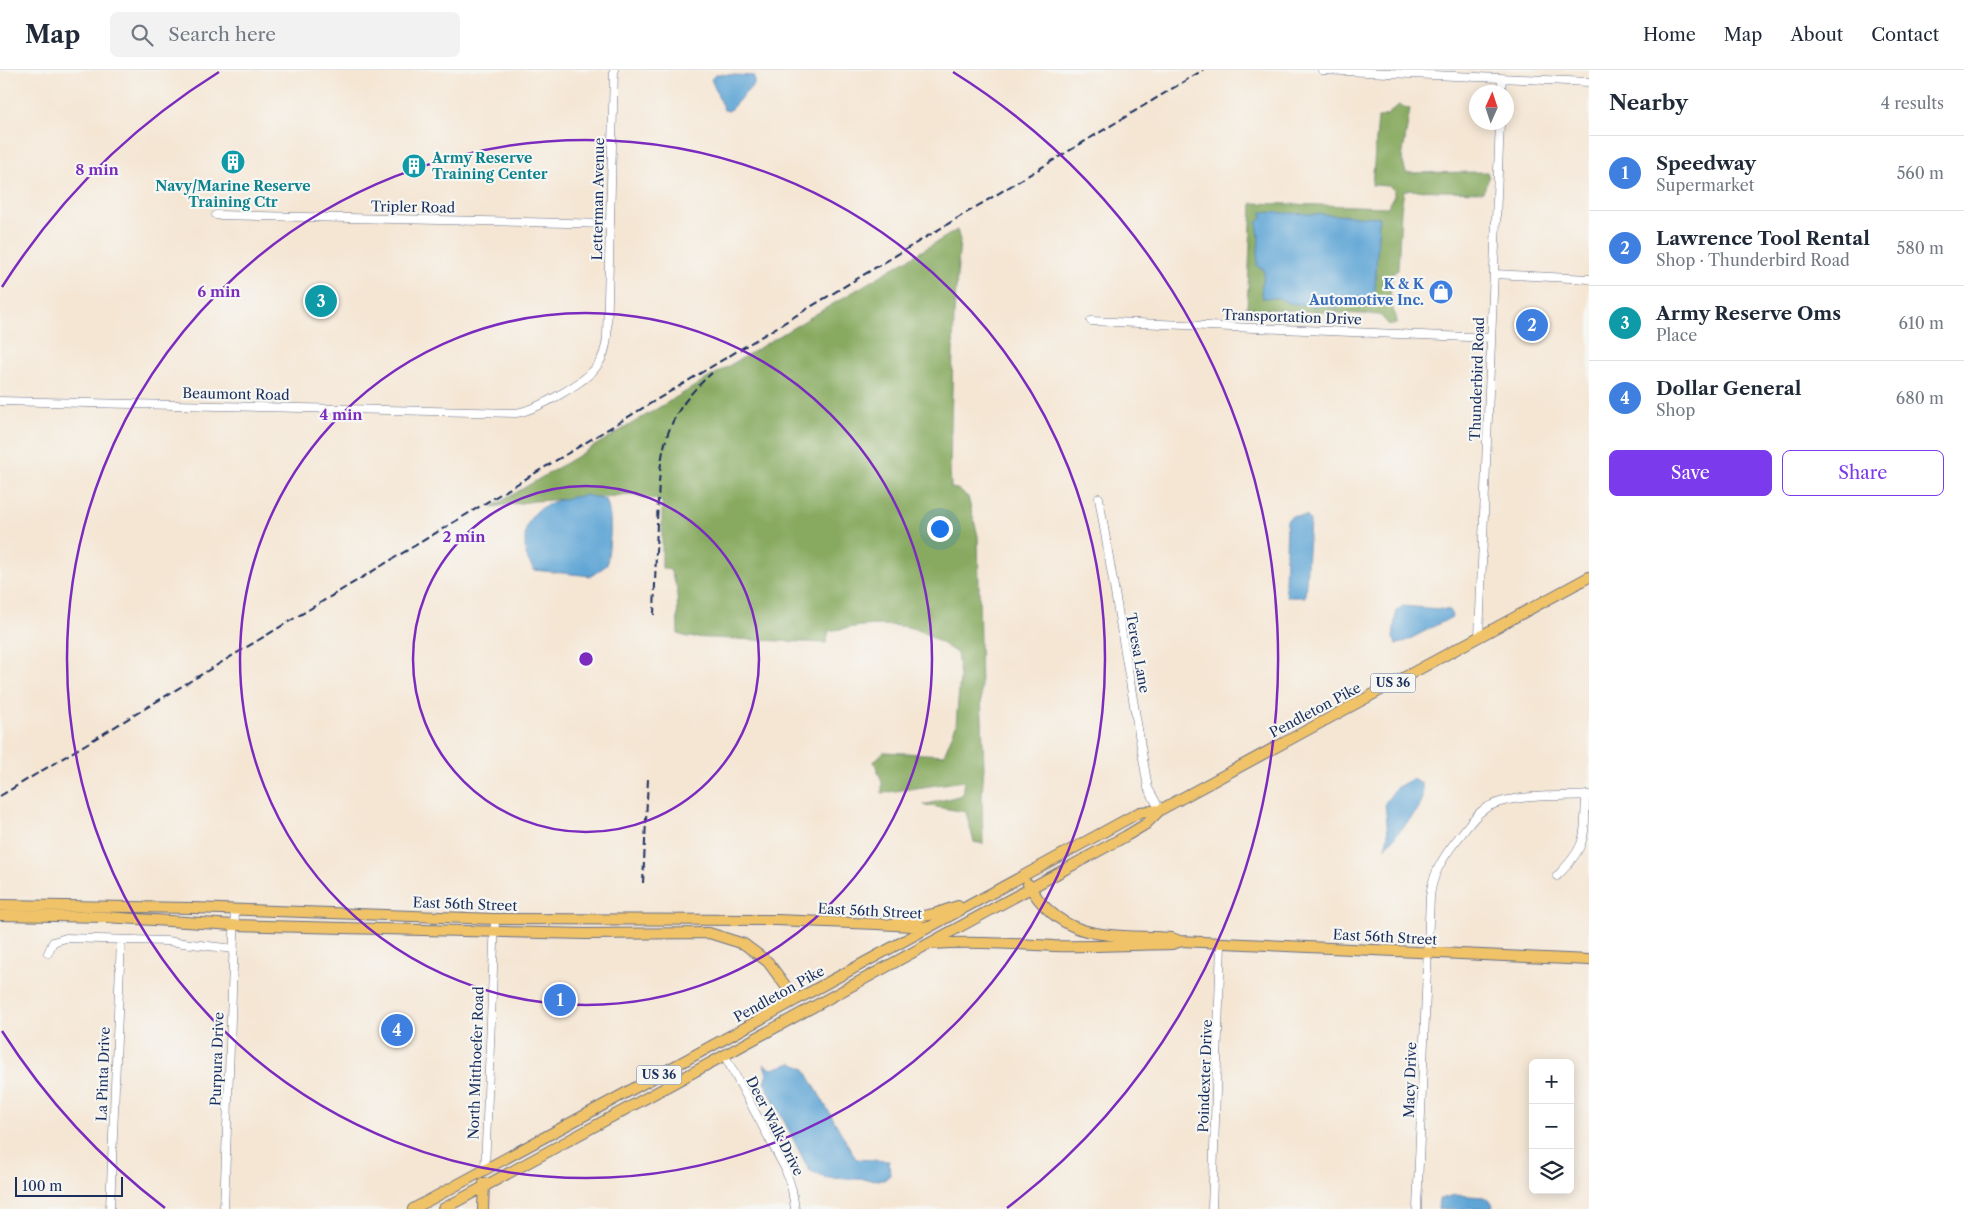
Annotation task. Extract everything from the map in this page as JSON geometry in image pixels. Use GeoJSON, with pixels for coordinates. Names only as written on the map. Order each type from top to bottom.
{"type":"FeatureCollection","features":[{"type":"Feature","properties":{"kind":"main road","name":"Pendleton Pike"},"geometry":{"type":"LineString","coordinates":[[443,1209],[1031,889],[1146,824],[1160,810],[1589,577]]}},
{"type":"Feature","properties":{"kind":"main road","name":"Pendleton Pike"},"geometry":{"type":"LineString","coordinates":[[413,1209],[1140,812],[1160,810]]}},
{"type":"Feature","properties":{"kind":"main road","name":"East 56th Street"},"geometry":{"type":"LineString","coordinates":[[1023,876],[1053,916],[1063,923],[1086,932],[1172,938],[1180,941],[1589,960]]}},
{"type":"Feature","properties":{"kind":"main road"},"geometry":{"type":"LineString","coordinates":[[876,924],[934,914],[986,897]]}},
{"type":"Feature","properties":{"kind":"main road","name":"East 56th Street"},"geometry":{"type":"LineString","coordinates":[[0,905],[495,918],[734,919],[876,924],[930,928]]}},
{"type":"Feature","properties":{"kind":"main road","name":"East 56th Street"},"geometry":{"type":"LineString","coordinates":[[0,915],[105,917],[234,925],[495,932],[709,933],[744,944],[768,962],[796,1000]]}},
{"type":"Feature","properties":{"kind":"main road","name":"East 56th Street"},"geometry":{"type":"LineString","coordinates":[[928,944],[962,942],[1056,946],[1118,946],[1172,944],[1180,941]]}},
{"type":"Feature","properties":{"kind":"main road","name":"North Mitthoefer Road"},"geometry":{"type":"LineString","coordinates":[[483,1209],[485,1170]]}},
{"type":"Feature","properties":{"kind":"street","name":"Letterman Avenue"},"geometry":{"type":"LineString","coordinates":[[607,328],[614,70]]}},
{"type":"Feature","properties":{"kind":"street"},"geometry":{"type":"LineString","coordinates":[[1322,70],[1589,82]]}},
{"type":"Feature","properties":{"kind":"street"},"geometry":{"type":"LineString","coordinates":[[1502,78],[1502,85]]}},
{"type":"Feature","properties":{"kind":"street","name":"Thunderbird Road"},"geometry":{"type":"LineString","coordinates":[[1479,637],[1500,130]]}},
{"type":"Feature","properties":{"kind":"street","name":"Tripler Road"},"geometry":{"type":"LineString","coordinates":[[216,215],[610,224]]}},
{"type":"Feature","properties":{"kind":"street"},"geometry":{"type":"LineString","coordinates":[[1494,274],[1589,279]]}},
{"type":"Feature","properties":{"kind":"street","name":"Transportation Drive"},"geometry":{"type":"LineString","coordinates":[[1091,321],[1491,338]]}},
{"type":"Feature","properties":{"kind":"street","name":"Beaumont Road"},"geometry":{"type":"LineString","coordinates":[[0,402],[516,413],[536,408],[592,373],[604,353],[607,328]]}},
{"type":"Feature","properties":{"kind":"street","name":"Teresa Lane"},"geometry":{"type":"LineString","coordinates":[[1099,498],[1148,788],[1160,810]]}},
{"type":"Feature","properties":{"kind":"street"},"geometry":{"type":"LineString","coordinates":[[1557,876],[1573,860],[1582,844],[1587,795]]}},
{"type":"Feature","properties":{"kind":"street","name":"Macy Drive"},"geometry":{"type":"LineString","coordinates":[[1418,1209],[1430,893],[1436,871],[1448,852],[1481,811],[1495,802],[1506,799],[1587,795]]}},
{"type":"Feature","properties":{"kind":"street","name":"Purpura Drive"},"geometry":{"type":"LineString","coordinates":[[224,1209],[235,910]]}},
{"type":"Feature","properties":{"kind":"street","name":"North Mitthoefer Road"},"geometry":{"type":"LineString","coordinates":[[485,1170],[495,918]]}},
{"type":"Feature","properties":{"kind":"street"},"geometry":{"type":"LineString","coordinates":[[48,953],[54,942],[66,938],[179,942],[234,949]]}},
{"type":"Feature","properties":{"kind":"street","name":"La Pinta Drive"},"geometry":{"type":"LineString","coordinates":[[110,1209],[122,940]]}},
{"type":"Feature","properties":{"kind":"street","name":"Poindexter Drive"},"geometry":{"type":"LineString","coordinates":[[1212,1209],[1221,943]]}},
{"type":"Feature","properties":{"kind":"street","name":"Deer Walk Drive"},"geometry":{"type":"LineString","coordinates":[[725,1056],[785,1168],[792,1190],[795,1209]]}},
{"type":"Feature","properties":{"kind":"green space"},"geometry":{"type":"Polygon","coordinates":[[[1399,105],[1410,109],[1402,159],[1406,173],[1487,172],[1489,178],[1483,192],[1404,190],[1398,270],[1392,274],[1390,291],[1391,303],[1397,323],[1390,326],[1380,315],[1247,308],[1252,203],[1388,207],[1394,196],[1394,190],[1389,186],[1372,185],[1378,118],[1387,115],[1399,105]]]}},
{"type":"Feature","properties":{"kind":"green space"},"geometry":{"type":"Polygon","coordinates":[[[957,230],[960,240],[954,314],[950,465],[951,488],[957,489],[968,497],[978,536],[984,767],[982,794],[983,844],[974,842],[966,812],[924,805],[962,795],[964,781],[882,793],[882,782],[874,761],[884,752],[944,755],[956,725],[960,677],[957,653],[917,630],[891,625],[860,626],[829,631],[826,643],[687,637],[678,634],[677,588],[670,570],[662,568],[662,501],[635,495],[535,501],[492,507],[957,230]]]}},
{"type":"Feature","properties":{"kind":"water"},"geometry":{"type":"Polygon","coordinates":[[[716,74],[754,76],[754,84],[729,111],[724,110],[711,79],[716,74]]]}},
{"type":"Feature","properties":{"kind":"water"},"geometry":{"type":"Polygon","coordinates":[[[1262,212],[1379,217],[1374,307],[1345,305],[1338,308],[1288,303],[1279,298],[1262,298],[1264,270],[1257,266],[1259,237],[1257,223],[1262,218],[1262,212]]]}},
{"type":"Feature","properties":{"kind":"water"},"geometry":{"type":"Polygon","coordinates":[[[586,495],[606,500],[610,516],[607,565],[591,576],[534,570],[527,558],[525,547],[527,526],[532,517],[538,510],[555,501],[586,495]]]}},
{"type":"Feature","properties":{"kind":"water"},"geometry":{"type":"Polygon","coordinates":[[[1292,516],[1307,516],[1310,521],[1305,597],[1287,597],[1285,585],[1287,520],[1292,516]]]}},
{"type":"Feature","properties":{"kind":"water"},"geometry":{"type":"Polygon","coordinates":[[[1403,606],[1450,610],[1452,617],[1402,643],[1396,644],[1393,638],[1396,611],[1403,606]]]}},
{"type":"Feature","properties":{"kind":"water"},"geometry":{"type":"Polygon","coordinates":[[[1412,779],[1422,784],[1422,798],[1417,811],[1385,848],[1388,835],[1385,803],[1396,788],[1412,779]]]}},
{"type":"Feature","properties":{"kind":"water"},"geometry":{"type":"Polygon","coordinates":[[[792,1063],[804,1068],[856,1159],[889,1161],[890,1175],[884,1180],[826,1178],[809,1170],[764,1082],[767,1074],[764,1064],[772,1069],[792,1063]]]}},
{"type":"Feature","properties":{"kind":"water"},"geometry":{"type":"Polygon","coordinates":[[[1455,1195],[1484,1197],[1493,1204],[1492,1209],[1438,1209],[1439,1199],[1455,1195]]]}},
{"type":"Feature","properties":{"kind":"railway"},"geometry":{"type":"LineString","coordinates":[[0,796],[1203,70]]}},
{"type":"Feature","properties":{"kind":"railway"},"geometry":{"type":"LineString","coordinates":[[654,615],[659,478],[666,440],[672,423],[681,407],[712,373]]}},
{"type":"Feature","properties":{"kind":"railway"},"geometry":{"type":"LineString","coordinates":[[643,883],[648,779]]}},
{"type":"Feature","properties":{"kind":"place","name":"Navy/Marine Reserve Training Ctr"},"geometry":{"type":"Point","coordinates":[233,162]}},
{"type":"Feature","properties":{"kind":"place","name":"Army Reserve Training Center"},"geometry":{"type":"Point","coordinates":[414,166]}},
{"type":"Feature","properties":{"kind":"place","name":"K & K Automotive Inc."},"geometry":{"type":"Point","coordinates":[1441,292]}},
{"type":"Feature","properties":{"kind":"place","name":"Army Reserve Oms"},"geometry":{"type":"Point","coordinates":[321,301]}},
{"type":"Feature","properties":{"kind":"place","name":"Lawrence Tool Rental"},"geometry":{"type":"Point","coordinates":[1532,325]}},
{"type":"Feature","properties":{"kind":"place","name":"Speedway"},"geometry":{"type":"Point","coordinates":[560,1000]}},
{"type":"Feature","properties":{"kind":"place","name":"Dollar General"},"geometry":{"type":"Point","coordinates":[397,1030]}}]}
